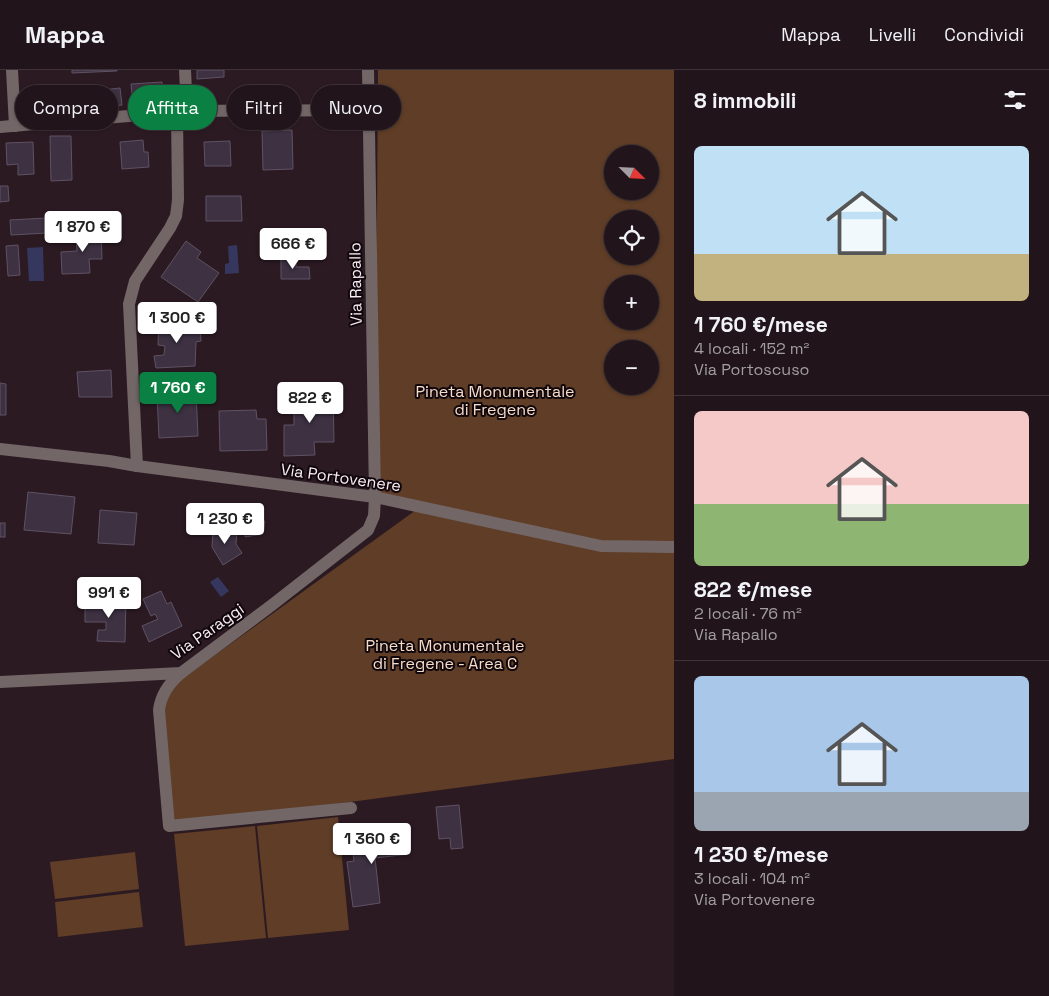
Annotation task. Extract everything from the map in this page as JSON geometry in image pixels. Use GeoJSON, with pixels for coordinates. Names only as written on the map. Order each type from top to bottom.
{"type":"FeatureCollection","features":[{"type":"Feature","properties":{"kind":"street"},"geometry":{"type":"LineString","coordinates":[[12,70],[15,112]]}},
{"type":"Feature","properties":{"kind":"street"},"geometry":{"type":"LineString","coordinates":[[184,85],[185,70]]}},
{"type":"Feature","properties":{"kind":"street","name":"Via Rapallo"},"geometry":{"type":"LineString","coordinates":[[368,70],[368,85]]}},
{"type":"Feature","properties":{"kind":"street"},"geometry":{"type":"LineString","coordinates":[[217,111],[311,110]]}},
{"type":"Feature","properties":{"kind":"street"},"geometry":{"type":"LineString","coordinates":[[0,127],[15,126]]}},
{"type":"Feature","properties":{"kind":"street"},"geometry":{"type":"LineString","coordinates":[[137,466],[129,304],[135,281],[176,216],[181,130]]}},
{"type":"Feature","properties":{"kind":"street","name":"Via Rapallo"},"geometry":{"type":"LineString","coordinates":[[369,130],[375,497]]}},
{"type":"Feature","properties":{"kind":"street","name":"Via Portovenere"},"geometry":{"type":"LineString","coordinates":[[0,449],[109,461],[375,497],[601,546],[674,547]]}},
{"type":"Feature","properties":{"kind":"street","name":"Via Paraggi"},"geometry":{"type":"LineString","coordinates":[[0,682],[181,673],[366,532],[374,516],[375,497]]}},
{"type":"Feature","properties":{"kind":"street"},"geometry":{"type":"LineString","coordinates":[[181,673],[170,683],[164,692],[160,710],[169,826],[351,808]]}},
{"type":"Feature","properties":{"kind":"green space","name":"Pineta Monumentale di Fregene"},"geometry":{"type":"Polygon","coordinates":[[[378,70],[674,70],[674,541],[602,541],[375,497],[378,130],[401,130],[401,85],[378,85],[378,70]]]}},
{"type":"Feature","properties":{"kind":"green space","name":"Pineta Monumentale di Fregene - Area C"},"geometry":{"type":"Polygon","coordinates":[[[416,510],[599,551],[674,551],[674,759],[169,826],[164,692],[416,510]]]}},
{"type":"Feature","properties":{"kind":"green space"},"geometry":{"type":"Polygon","coordinates":[[[338,817],[349,930],[268,938],[257,826],[338,817]]]}},
{"type":"Feature","properties":{"kind":"green space"},"geometry":{"type":"Polygon","coordinates":[[[255,826],[266,938],[185,946],[174,834],[255,826]]]}},
{"type":"Feature","properties":{"kind":"green space"},"geometry":{"type":"Polygon","coordinates":[[[135,852],[139,889],[55,899],[50,862],[135,852]]]}},
{"type":"Feature","properties":{"kind":"green space"},"geometry":{"type":"Polygon","coordinates":[[[139,892],[143,927],[58,937],[55,902],[139,892]]]}},
{"type":"Feature","properties":{"kind":"water"},"geometry":{"type":"Polygon","coordinates":[[[237,245],[239,273],[225,274],[225,264],[229,263],[228,246],[237,245]]]}},
{"type":"Feature","properties":{"kind":"water"},"geometry":{"type":"Polygon","coordinates":[[[43,247],[44,281],[29,281],[27,248],[43,247]]]}},
{"type":"Feature","properties":{"kind":"water"},"geometry":{"type":"Polygon","coordinates":[[[227,503],[249,506],[248,516],[226,514],[227,503]]]}},
{"type":"Feature","properties":{"kind":"water"},"geometry":{"type":"Polygon","coordinates":[[[218,577],[229,591],[221,597],[210,582],[218,577]]]}},
{"type":"Feature","properties":{"kind":"building"},"geometry":{"type":"Polygon","coordinates":[[[72,70],[117,70],[117,71],[72,73],[72,70]]]}},
{"type":"Feature","properties":{"kind":"building"},"geometry":{"type":"Polygon","coordinates":[[[197,70],[224,70],[224,77],[197,79],[197,70]]]}},
{"type":"Feature","properties":{"kind":"building"},"geometry":{"type":"Polygon","coordinates":[[[162,82],[162,85],[131,85],[162,82]]]}},
{"type":"Feature","properties":{"kind":"building"},"geometry":{"type":"Polygon","coordinates":[[[118,88],[120,88],[122,105],[118,105],[118,88]]]}},
{"type":"Feature","properties":{"kind":"building"},"geometry":{"type":"Polygon","coordinates":[[[292,130],[293,169],[263,170],[262,131],[292,130]]]}},
{"type":"Feature","properties":{"kind":"building"},"geometry":{"type":"Polygon","coordinates":[[[50,136],[71,136],[72,180],[51,181],[50,136]]]}},
{"type":"Feature","properties":{"kind":"building"},"geometry":{"type":"Polygon","coordinates":[[[143,140],[144,152],[148,152],[149,167],[122,169],[120,142],[143,140]]]}},
{"type":"Feature","properties":{"kind":"building"},"geometry":{"type":"Polygon","coordinates":[[[230,141],[231,166],[205,166],[204,142],[230,141]]]}},
{"type":"Feature","properties":{"kind":"building"},"geometry":{"type":"Polygon","coordinates":[[[33,142],[34,174],[18,175],[18,164],[7,165],[6,143],[33,142]]]}},
{"type":"Feature","properties":{"kind":"building"},"geometry":{"type":"Polygon","coordinates":[[[0,186],[8,186],[9,201],[0,202],[0,186]]]}},
{"type":"Feature","properties":{"kind":"building"},"geometry":{"type":"Polygon","coordinates":[[[206,196],[241,196],[242,221],[206,221],[206,196]]]}},
{"type":"Feature","properties":{"kind":"building"},"geometry":{"type":"Polygon","coordinates":[[[46,218],[47,233],[11,235],[10,220],[46,218]]]}},
{"type":"Feature","properties":{"kind":"building"},"geometry":{"type":"Polygon","coordinates":[[[101,228],[102,259],[89,259],[90,273],[62,274],[61,252],[77,251],[76,238],[87,237],[87,229],[101,228]]]}},
{"type":"Feature","properties":{"kind":"building"},"geometry":{"type":"Polygon","coordinates":[[[186,241],[201,252],[197,258],[219,273],[198,302],[161,277],[186,241]]]}},
{"type":"Feature","properties":{"kind":"building"},"geometry":{"type":"Polygon","coordinates":[[[18,245],[20,275],[8,276],[6,246],[18,245]]]}},
{"type":"Feature","properties":{"kind":"building"},"geometry":{"type":"Polygon","coordinates":[[[281,259],[296,259],[296,267],[309,267],[310,279],[281,279],[281,259]]]}},
{"type":"Feature","properties":{"kind":"building"},"geometry":{"type":"Polygon","coordinates":[[[185,319],[184,327],[200,326],[201,341],[196,342],[195,366],[156,368],[154,356],[164,355],[165,346],[158,345],[159,320],[185,319]]]}},
{"type":"Feature","properties":{"kind":"building"},"geometry":{"type":"Polygon","coordinates":[[[111,370],[112,397],[79,397],[77,372],[111,370]]]}},
{"type":"Feature","properties":{"kind":"building"},"geometry":{"type":"Polygon","coordinates":[[[0,383],[6,384],[6,415],[0,415],[0,383]]]}},
{"type":"Feature","properties":{"kind":"building"},"geometry":{"type":"Polygon","coordinates":[[[196,391],[198,436],[159,438],[157,393],[196,391]]]}},
{"type":"Feature","properties":{"kind":"building"},"geometry":{"type":"Polygon","coordinates":[[[333,393],[334,442],[314,442],[315,455],[284,456],[284,425],[294,425],[294,394],[333,393]]]}},
{"type":"Feature","properties":{"kind":"building"},"geometry":{"type":"Polygon","coordinates":[[[256,410],[257,419],[266,419],[267,450],[220,451],[219,411],[256,410]]]}},
{"type":"Feature","properties":{"kind":"building"},"geometry":{"type":"Polygon","coordinates":[[[28,492],[75,497],[71,534],[24,530],[28,492]]]}},
{"type":"Feature","properties":{"kind":"building"},"geometry":{"type":"Polygon","coordinates":[[[100,510],[137,513],[134,545],[98,543],[100,510]]]}},
{"type":"Feature","properties":{"kind":"building"},"geometry":{"type":"Polygon","coordinates":[[[238,519],[265,521],[263,534],[245,537],[245,529],[237,528],[238,519]]]}},
{"type":"Feature","properties":{"kind":"building"},"geometry":{"type":"Polygon","coordinates":[[[0,523],[5,523],[5,537],[0,537],[0,523]]]}},
{"type":"Feature","properties":{"kind":"building"},"geometry":{"type":"Polygon","coordinates":[[[213,529],[237,531],[236,544],[242,553],[223,565],[212,547],[213,529]]]}},
{"type":"Feature","properties":{"kind":"building"},"geometry":{"type":"Polygon","coordinates":[[[161,591],[167,604],[171,602],[182,626],[149,642],[142,626],[158,619],[155,614],[151,616],[143,599],[161,591]]]}},
{"type":"Feature","properties":{"kind":"building"},"geometry":{"type":"Polygon","coordinates":[[[105,597],[126,598],[125,642],[97,641],[98,630],[106,630],[106,622],[85,622],[85,605],[105,605],[105,597]]]}},
{"type":"Feature","properties":{"kind":"building"},"geometry":{"type":"Polygon","coordinates":[[[459,805],[463,848],[451,849],[450,838],[439,839],[436,807],[459,805]]]}},
{"type":"Feature","properties":{"kind":"building"},"geometry":{"type":"Polygon","coordinates":[[[407,832],[410,854],[375,858],[380,903],[353,907],[347,862],[354,861],[352,839],[407,832]]]}}]}
